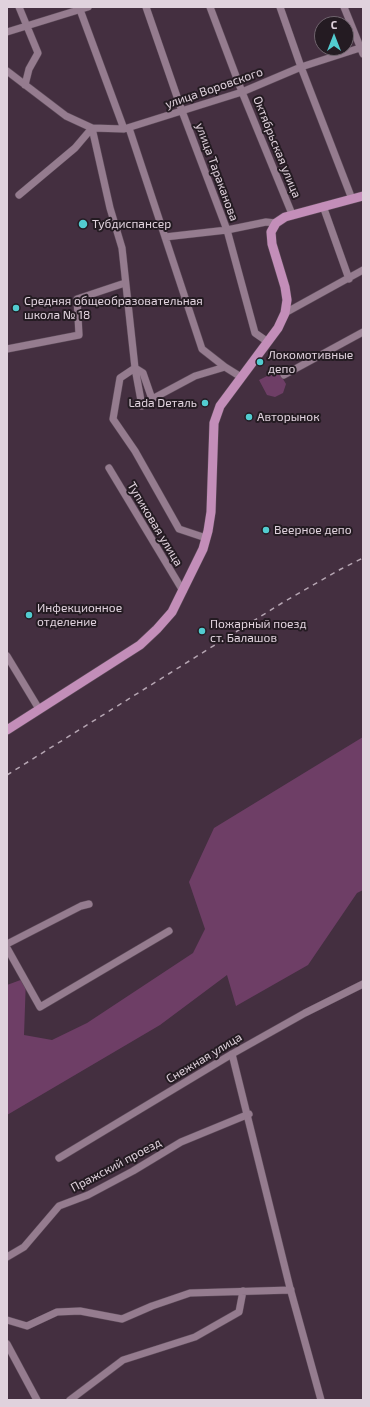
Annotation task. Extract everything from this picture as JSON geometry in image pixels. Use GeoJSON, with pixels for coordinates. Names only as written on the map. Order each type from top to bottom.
{"type":"FeatureCollection","features":[{"type":"Feature","properties":{"kind":"main road"},"geometry":{"type":"LineString","coordinates":[[292,214],[363,196]]}},
{"type":"Feature","properties":{"kind":"main road","name":"Октябрьская улица"},"geometry":{"type":"LineString","coordinates":[[276,223],[285,216],[292,214]]}},
{"type":"Feature","properties":{"kind":"main road"},"geometry":{"type":"LineString","coordinates":[[7,730],[140,645],[157,630],[172,612],[183,591],[206,538],[211,512],[214,422],[220,406],[278,328],[285,313],[287,300],[285,287],[272,244],[271,232],[276,223]]}},
{"type":"Feature","properties":{"kind":"street"},"geometry":{"type":"LineString","coordinates":[[19,7],[38,53],[29,69],[25,85]]}},
{"type":"Feature","properties":{"kind":"street"},"geometry":{"type":"LineString","coordinates":[[7,32],[79,8],[88,7]]}},
{"type":"Feature","properties":{"kind":"street","name":"улица Тараканова"},"geometry":{"type":"LineString","coordinates":[[146,7],[182,111],[226,230],[255,333],[268,342]]}},
{"type":"Feature","properties":{"kind":"street","name":"Октябрьская улица"},"geometry":{"type":"LineString","coordinates":[[210,7],[242,92],[292,214]]}},
{"type":"Feature","properties":{"kind":"street"},"geometry":{"type":"LineString","coordinates":[[280,7],[300,67],[352,199]]}},
{"type":"Feature","properties":{"kind":"street"},"geometry":{"type":"LineString","coordinates":[[344,7],[362,50]]}},
{"type":"Feature","properties":{"kind":"street"},"geometry":{"type":"LineString","coordinates":[[79,8],[126,129],[165,237],[202,349],[225,367],[241,377]]}},
{"type":"Feature","properties":{"kind":"street","name":"улица Воровского"},"geometry":{"type":"LineString","coordinates":[[92,128],[126,129],[242,92],[300,67],[362,50]]}},
{"type":"Feature","properties":{"kind":"street"},"geometry":{"type":"LineString","coordinates":[[7,70],[66,116],[92,128]]}},
{"type":"Feature","properties":{"kind":"street"},"geometry":{"type":"LineString","coordinates":[[19,195],[75,148],[92,128]]}},
{"type":"Feature","properties":{"kind":"street"},"geometry":{"type":"LineString","coordinates":[[92,128],[110,208],[122,248],[135,368],[142,406]]}},
{"type":"Feature","properties":{"kind":"street"},"geometry":{"type":"LineString","coordinates":[[323,206],[349,279]]}},
{"type":"Feature","properties":{"kind":"street"},"geometry":{"type":"LineString","coordinates":[[165,237],[226,230],[266,222],[276,223]]}},
{"type":"Feature","properties":{"kind":"street"},"geometry":{"type":"LineString","coordinates":[[285,313],[363,270]]}},
{"type":"Feature","properties":{"kind":"street"},"geometry":{"type":"LineString","coordinates":[[7,350],[79,335],[77,299],[125,283]]}},
{"type":"Feature","properties":{"kind":"street"},"geometry":{"type":"LineString","coordinates":[[284,375],[363,332]]}},
{"type":"Feature","properties":{"kind":"street"},"geometry":{"type":"LineString","coordinates":[[135,368],[143,373],[152,399],[195,376],[225,367]]}},
{"type":"Feature","properties":{"kind":"street"},"geometry":{"type":"LineString","coordinates":[[135,368],[120,378],[113,419],[135,451],[179,529],[206,538]]}},
{"type":"Feature","properties":{"kind":"street","name":"Тупиковая улица"},"geometry":{"type":"LineString","coordinates":[[109,468],[183,591]]}},
{"type":"Feature","properties":{"kind":"street"},"geometry":{"type":"LineString","coordinates":[[7,656],[39,709]]}},
{"type":"Feature","properties":{"kind":"street"},"geometry":{"type":"LineString","coordinates":[[7,944],[80,906],[89,904]]}},
{"type":"Feature","properties":{"kind":"street"},"geometry":{"type":"LineString","coordinates":[[7,948],[40,1007],[169,931]]}},
{"type":"Feature","properties":{"kind":"street","name":"Снежная улица"},"geometry":{"type":"LineString","coordinates":[[59,1158],[232,1054],[305,1013],[363,984]]}},
{"type":"Feature","properties":{"kind":"street"},"geometry":{"type":"LineString","coordinates":[[232,1054],[291,1290],[321,1400]]}},
{"type":"Feature","properties":{"kind":"street","name":"Пражский проезд"},"geometry":{"type":"LineString","coordinates":[[7,1257],[24,1247],[59,1206],[88,1194],[133,1171],[181,1142],[248,1115]]}},
{"type":"Feature","properties":{"kind":"street"},"geometry":{"type":"LineString","coordinates":[[7,1314],[7,1319],[26,1326],[57,1312],[80,1311],[122,1319],[152,1306],[190,1293],[291,1290]]}},
{"type":"Feature","properties":{"kind":"street"},"geometry":{"type":"LineString","coordinates":[[70,1400],[123,1360],[195,1337],[239,1312],[243,1291]]}},
{"type":"Feature","properties":{"kind":"street"},"geometry":{"type":"LineString","coordinates":[[7,1344],[37,1400]]}},
{"type":"Feature","properties":{"kind":"shaded area"},"geometry":{"type":"Polygon","coordinates":[[[271,374],[280,374],[286,384],[283,393],[275,397],[267,395],[259,380],[271,374]]]}},
{"type":"Feature","properties":{"kind":"shaded area"},"geometry":{"type":"Polygon","coordinates":[[[363,737],[363,890],[357,893],[308,965],[236,1006],[227,975],[160,1025],[7,1115],[7,985],[26,978],[24,1035],[52,1040],[87,1023],[193,953],[205,929],[189,882],[214,828],[363,737]]]}},
{"type":"Feature","properties":{"kind":"railway"},"geometry":{"type":"LineString","coordinates":[[7,775],[282,603],[363,558]]}},
{"type":"Feature","properties":{"kind":"place","name":"Тубдиспансер"},"geometry":{"type":"Point","coordinates":[83,224]}},
{"type":"Feature","properties":{"kind":"place","name":"Средняя общеобразовательная школа № 18"},"geometry":{"type":"Point","coordinates":[16,308]}},
{"type":"Feature","properties":{"kind":"place","name":"Локомотивные депо"},"geometry":{"type":"Point","coordinates":[260,362]}},
{"type":"Feature","properties":{"kind":"place","name":"Lada Dеталь"},"geometry":{"type":"Point","coordinates":[205,403]}},
{"type":"Feature","properties":{"kind":"place","name":"Авторынок"},"geometry":{"type":"Point","coordinates":[249,417]}},
{"type":"Feature","properties":{"kind":"place","name":"Веерное депо"},"geometry":{"type":"Point","coordinates":[266,530]}},
{"type":"Feature","properties":{"kind":"place","name":"Инфекционное отделение"},"geometry":{"type":"Point","coordinates":[29,615]}},
{"type":"Feature","properties":{"kind":"place","name":"Пожарный поезд ст. Балашов"},"geometry":{"type":"Point","coordinates":[202,631]}}]}
